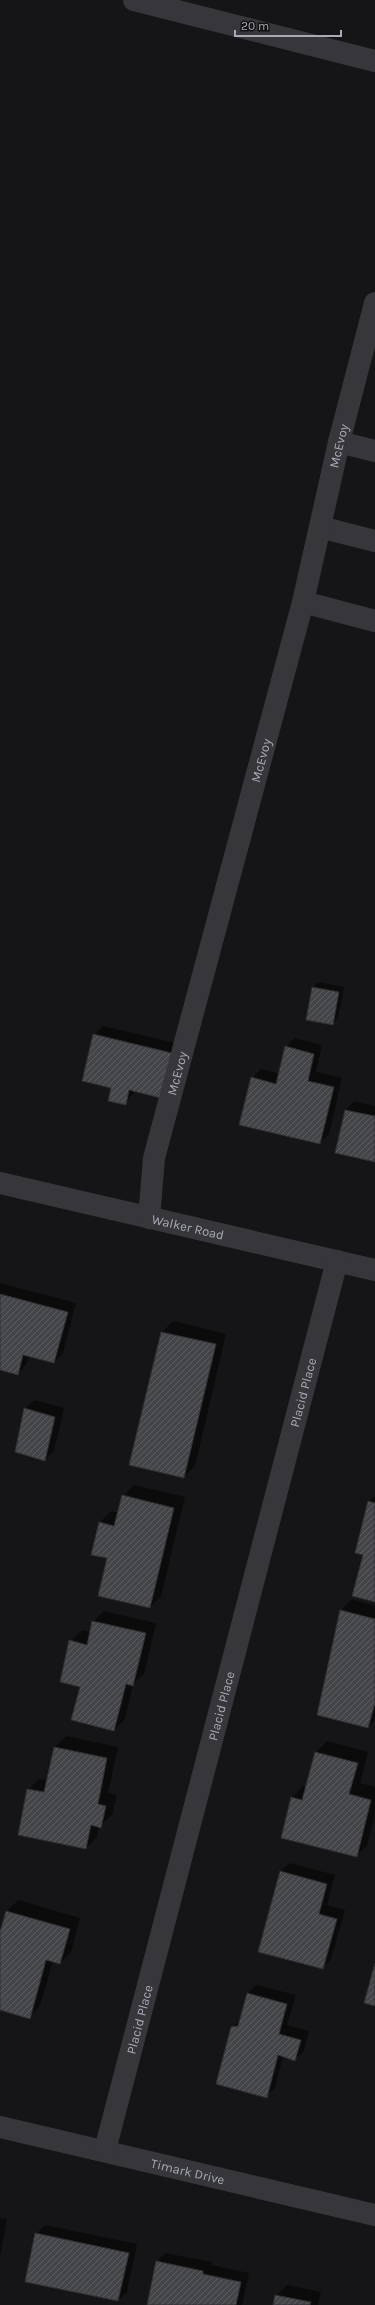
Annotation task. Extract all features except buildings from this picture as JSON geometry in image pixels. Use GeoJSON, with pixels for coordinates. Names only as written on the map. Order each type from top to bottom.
{"type":"FeatureCollection","features":[{"type":"Feature","properties":{"kind":"street"},"geometry":{"type":"LineString","coordinates":[[134,0],[375,61]]}},
{"type":"Feature","properties":{"kind":"street","name":"McEvoy"},"geometry":{"type":"LineString","coordinates":[[150,1218],[154,1158],[303,602],[339,442],[375,303]]}},
{"type":"Feature","properties":{"kind":"street"},"geometry":{"type":"LineString","coordinates":[[339,442],[375,451]]}},
{"type":"Feature","properties":{"kind":"street"},"geometry":{"type":"LineString","coordinates":[[320,527],[375,541]]}},
{"type":"Feature","properties":{"kind":"street"},"geometry":{"type":"LineString","coordinates":[[303,602],[375,621]]}},
{"type":"Feature","properties":{"kind":"street","name":"Walker Road"},"geometry":{"type":"LineString","coordinates":[[0,1183],[375,1270]]}},
{"type":"Feature","properties":{"kind":"street","name":"Placid Place"},"geometry":{"type":"LineString","coordinates":[[105,2150],[337,1261]]}},
{"type":"Feature","properties":{"kind":"street","name":"Timark Drive"},"geometry":{"type":"LineString","coordinates":[[0,2127],[105,2150],[375,2215]]}}]}
